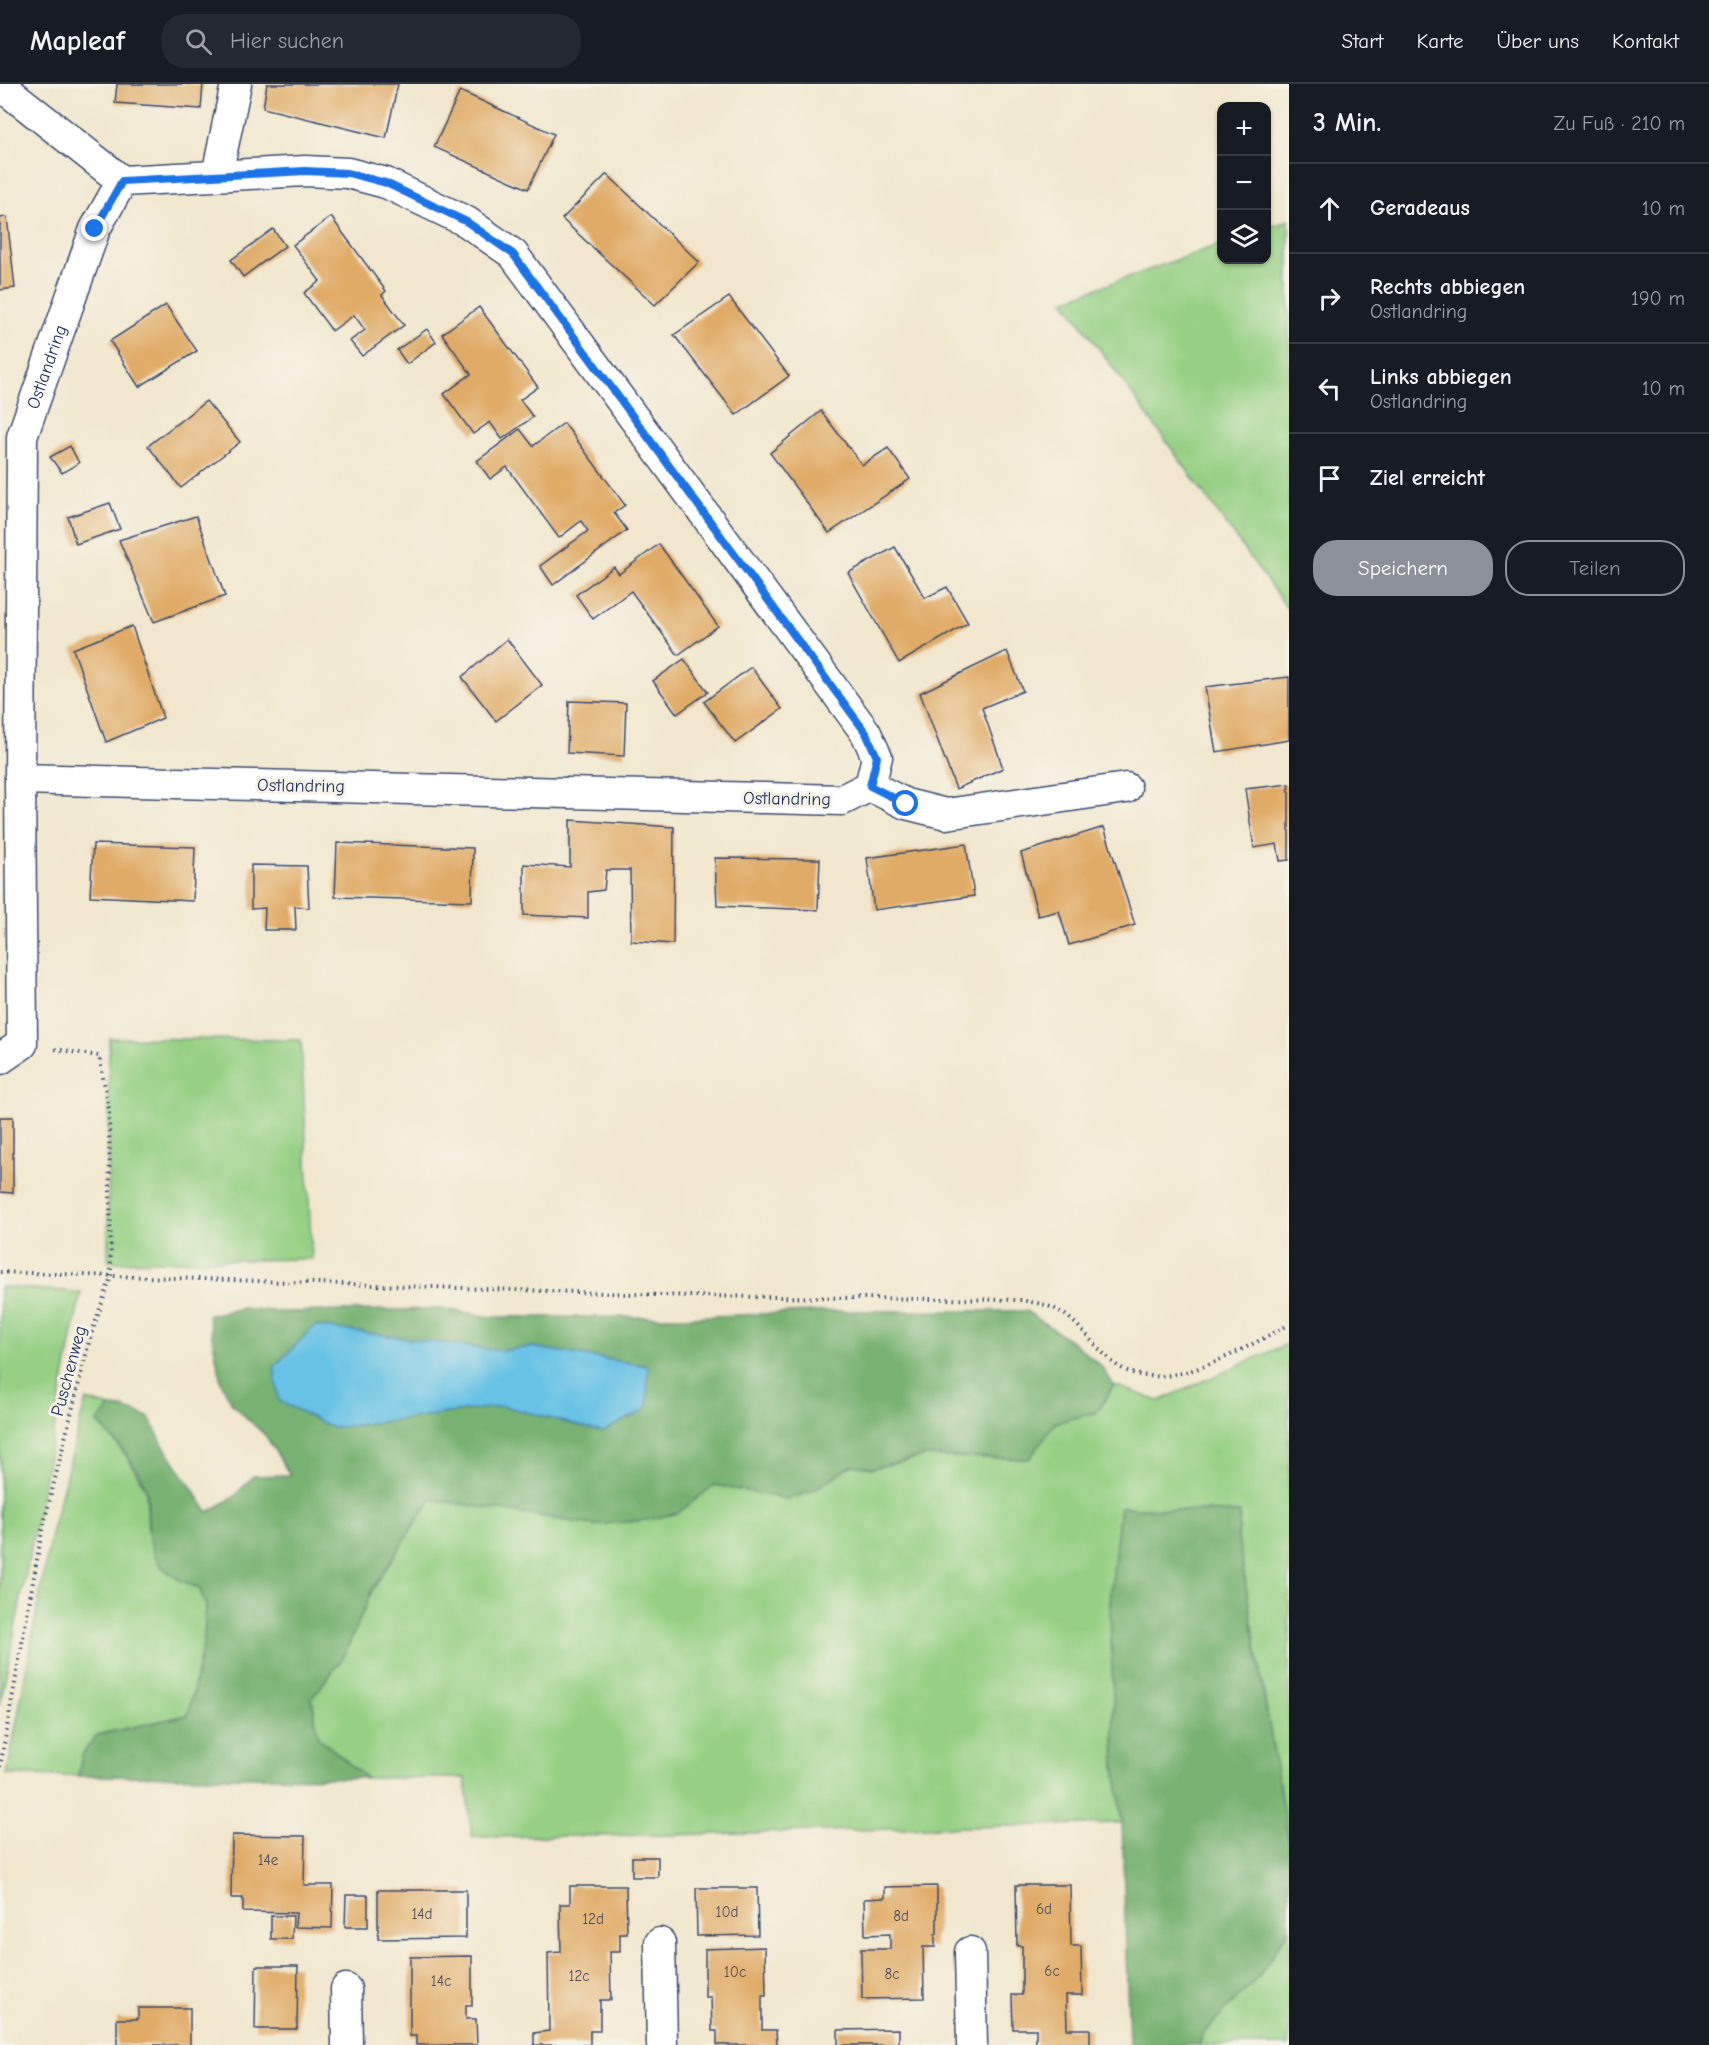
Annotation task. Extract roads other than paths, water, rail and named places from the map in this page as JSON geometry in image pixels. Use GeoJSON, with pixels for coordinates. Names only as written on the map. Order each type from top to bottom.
{"type":"FeatureCollection","features":[{"type":"Feature","properties":{"kind":"street"},"geometry":{"type":"LineString","coordinates":[[218,175],[236,84]]}},
{"type":"Feature","properties":{"kind":"street"},"geometry":{"type":"LineString","coordinates":[[0,85],[122,181],[305,171],[348,173],[386,183],[467,222],[513,254],[866,733],[877,757],[870,786],[906,804],[946,814],[1126,788]]}},
{"type":"Feature","properties":{"kind":"street","name":"Ostlandring"},"geometry":{"type":"LineString","coordinates":[[11,1052],[20,779],[22,437],[95,229],[122,181]]}},
{"type":"Feature","properties":{"kind":"street","name":"Ostlandring"},"geometry":{"type":"LineString","coordinates":[[20,779],[842,800],[870,786]]}},
{"type":"Feature","properties":{"kind":"street"},"geometry":{"type":"LineString","coordinates":[[660,1943],[662,2045]]}},
{"type":"Feature","properties":{"kind":"street"},"geometry":{"type":"LineString","coordinates":[[970,1952],[972,2045]]}},
{"type":"Feature","properties":{"kind":"street"},"geometry":{"type":"LineString","coordinates":[[346,1989],[347,2045]]}},
{"type":"Feature","properties":{"kind":"water"},"geometry":{"type":"Polygon","coordinates":[[[315,1326],[501,1351],[532,1347],[648,1366],[647,1409],[602,1432],[503,1406],[333,1428],[279,1401],[274,1367],[315,1326]]]}}]}
